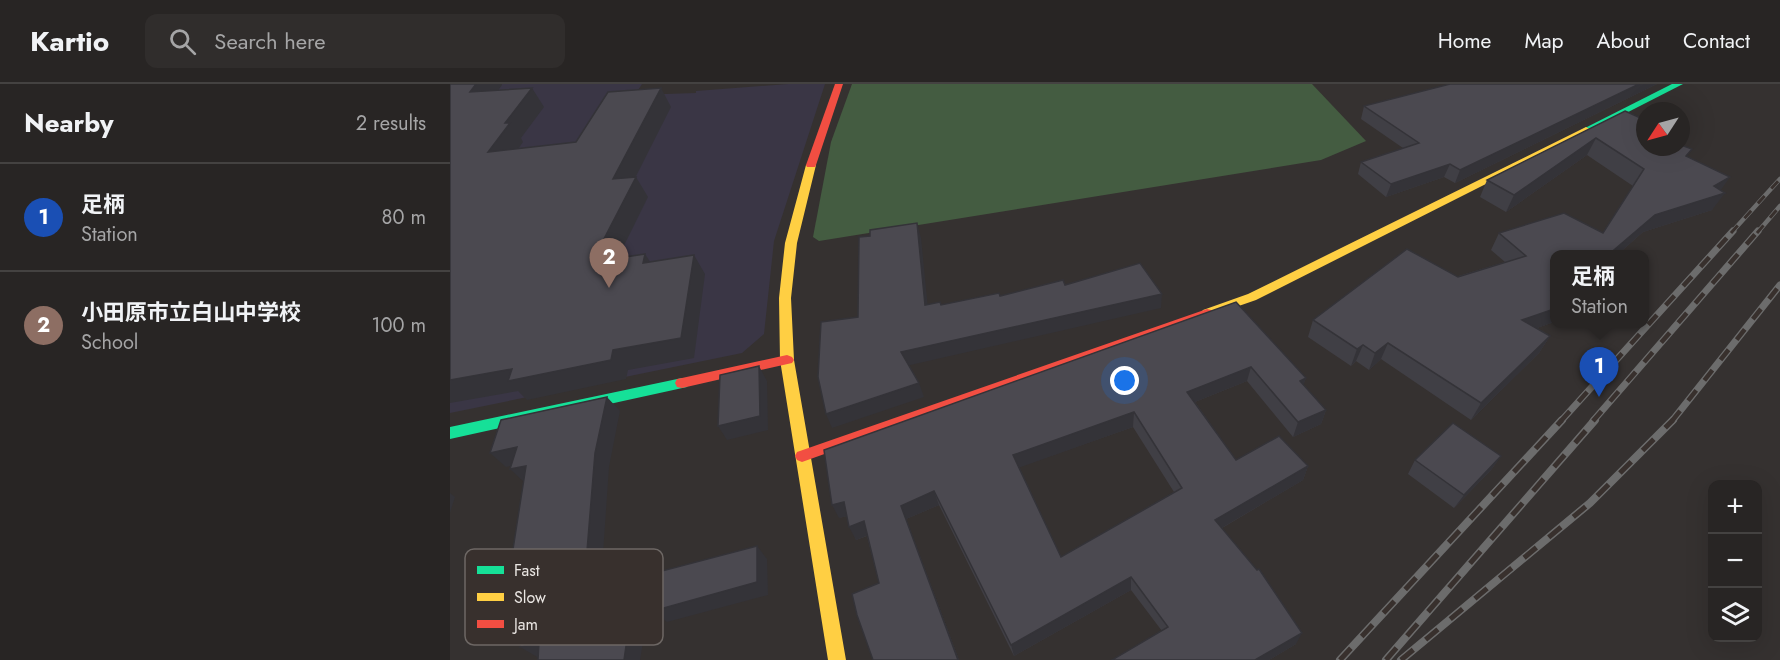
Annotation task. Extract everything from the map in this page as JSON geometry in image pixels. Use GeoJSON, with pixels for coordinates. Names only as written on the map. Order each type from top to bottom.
{"type":"FeatureCollection","features":[{"type":"Feature","properties":{"kind":"street"},"geometry":{"type":"LineString","coordinates":[[837,660],[787,360],[785,298],[792,243],[816,148],[839,84]]}},
{"type":"Feature","properties":{"kind":"street"},"geometry":{"type":"LineString","coordinates":[[802,456],[1252,297],[1679,84]]}},
{"type":"Feature","properties":{"kind":"street"},"geometry":{"type":"LineString","coordinates":[[450,433],[787,360]]}},
{"type":"Feature","properties":{"kind":"shaded area"},"geometry":{"type":"Polygon","coordinates":[[[450,84],[642,84],[635,95],[696,93],[696,91],[788,84],[825,84],[774,241],[764,334],[742,353],[450,413],[450,84]]]}},
{"type":"Feature","properties":{"kind":"green space"},"geometry":{"type":"Polygon","coordinates":[[[852,84],[1312,84],[1366,141],[1321,160],[819,241],[813,237],[831,142],[852,84]]]}},
{"type":"Feature","properties":{"kind":"building"},"geometry":{"type":"Polygon","coordinates":[[[450,84],[476,84],[470,92],[532,88],[505,123],[510,123],[488,152],[576,142],[608,92],[661,88],[613,179],[636,177],[592,262],[645,254],[643,263],[694,255],[681,338],[613,350],[611,360],[508,381],[512,369],[450,380],[450,84]]]}},
{"type":"Feature","properties":{"kind":"building"},"geometry":{"type":"Polygon","coordinates":[[[1450,84],[1639,84],[1460,170],[1450,164],[1391,184],[1361,162],[1419,143],[1364,106],[1450,84]]]}},
{"type":"Feature","properties":{"kind":"building"},"geometry":{"type":"Polygon","coordinates":[[[1625,111],[1636,116],[1636,156],[1686,156],[1730,177],[1714,186],[1725,193],[1655,215],[1614,250],[1550,250],[1550,310],[1522,320],[1550,336],[1481,403],[1388,343],[1375,353],[1363,345],[1357,349],[1313,320],[1407,249],[1458,277],[1526,256],[1499,233],[1564,213],[1603,233],[1644,169],[1596,138],[1514,195],[1487,180],[1625,111]]]}},
{"type":"Feature","properties":{"kind":"building"},"geometry":{"type":"Polygon","coordinates":[[[917,223],[925,305],[940,302],[941,305],[999,293],[1000,296],[1063,280],[1065,285],[1140,263],[1162,294],[901,352],[919,383],[826,414],[818,377],[821,322],[858,317],[859,237],[870,236],[870,230],[917,223]]]}},
{"type":"Feature","properties":{"kind":"building"},"geometry":{"type":"Polygon","coordinates":[[[1236,302],[1306,378],[1300,381],[1326,410],[1298,422],[1251,367],[1187,392],[1236,460],[1279,436],[1308,466],[1215,520],[1257,570],[1259,569],[1302,633],[1255,660],[1112,660],[1168,627],[1131,577],[1011,645],[934,491],[901,506],[958,660],[873,660],[852,594],[879,583],[864,521],[849,527],[844,502],[832,505],[824,450],[1236,302]],[[1134,412],[1013,455],[1061,557],[1182,488],[1134,412]]]}},
{"type":"Feature","properties":{"kind":"building"},"geometry":{"type":"Polygon","coordinates":[[[759,366],[760,416],[718,426],[720,375],[759,366]]]}},
{"type":"Feature","properties":{"kind":"building"},"geometry":{"type":"Polygon","coordinates":[[[607,397],[595,453],[587,549],[513,549],[526,466],[510,469],[517,447],[490,453],[501,420],[607,397]]]}},
{"type":"Feature","properties":{"kind":"building"},"geometry":{"type":"Polygon","coordinates":[[[1453,423],[1501,456],[1464,495],[1415,460],[1453,423]]]}},
{"type":"Feature","properties":{"kind":"building"},"geometry":{"type":"Polygon","coordinates":[[[757,546],[757,582],[663,608],[663,571],[757,546]]]}},
{"type":"Feature","properties":{"kind":"building"},"geometry":{"type":"Polygon","coordinates":[[[539,645],[626,645],[624,660],[538,660],[539,645]]]}},
{"type":"Feature","properties":{"kind":"railway"},"geometry":{"type":"LineString","coordinates":[[1731,233],[1780,179]]}},
{"type":"Feature","properties":{"kind":"railway"},"geometry":{"type":"LineString","coordinates":[[1757,233],[1780,206]]}},
{"type":"Feature","properties":{"kind":"railway"},"geometry":{"type":"LineString","coordinates":[[1649,324],[1733,231]]}},
{"type":"Feature","properties":{"kind":"railway"},"geometry":{"type":"LineString","coordinates":[[1593,421],[1758,231]]}},
{"type":"Feature","properties":{"kind":"railway"},"geometry":{"type":"LineString","coordinates":[[1672,421],[1780,285]]}},
{"type":"Feature","properties":{"kind":"railway"},"geometry":{"type":"LineString","coordinates":[[1561,421],[1645,328]]}},
{"type":"Feature","properties":{"kind":"railway"},"geometry":{"type":"LineString","coordinates":[[1340,660],[1562,420]]}},
{"type":"Feature","properties":{"kind":"railway"},"geometry":{"type":"LineString","coordinates":[[1386,660],[1595,420]]}},
{"type":"Feature","properties":{"kind":"railway"},"geometry":{"type":"LineString","coordinates":[[1401,660],[1590,503],[1672,421]]}},
{"type":"Feature","properties":{"kind":"traffic: fast"},"geometry":{"type":"LineString","coordinates":[[1586,130],[1679,84]]}},
{"type":"Feature","properties":{"kind":"traffic: fast"},"geometry":{"type":"LineString","coordinates":[[450,433],[682,383]]}},
{"type":"Feature","properties":{"kind":"traffic: slow"},"geometry":{"type":"LineString","coordinates":[[1207,313],[1252,297],[1586,130]]}},
{"type":"Feature","properties":{"kind":"traffic: slow"},"geometry":{"type":"LineString","coordinates":[[811,165],[791,243],[785,298],[787,360],[837,660]]}},
{"type":"Feature","properties":{"kind":"traffic: jam"},"geometry":{"type":"LineString","coordinates":[[811,165],[839,84]]}},
{"type":"Feature","properties":{"kind":"traffic: jam"},"geometry":{"type":"LineString","coordinates":[[802,456],[1207,313]]}},
{"type":"Feature","properties":{"kind":"traffic: jam"},"geometry":{"type":"LineString","coordinates":[[682,383],[787,360]]}},
{"type":"Feature","properties":{"kind":"place","name":"小田原市立白山中学校"},"geometry":{"type":"Point","coordinates":[609,288]}},
{"type":"Feature","properties":{"kind":"place","name":"足柄"},"geometry":{"type":"Point","coordinates":[1599,397]}}]}
